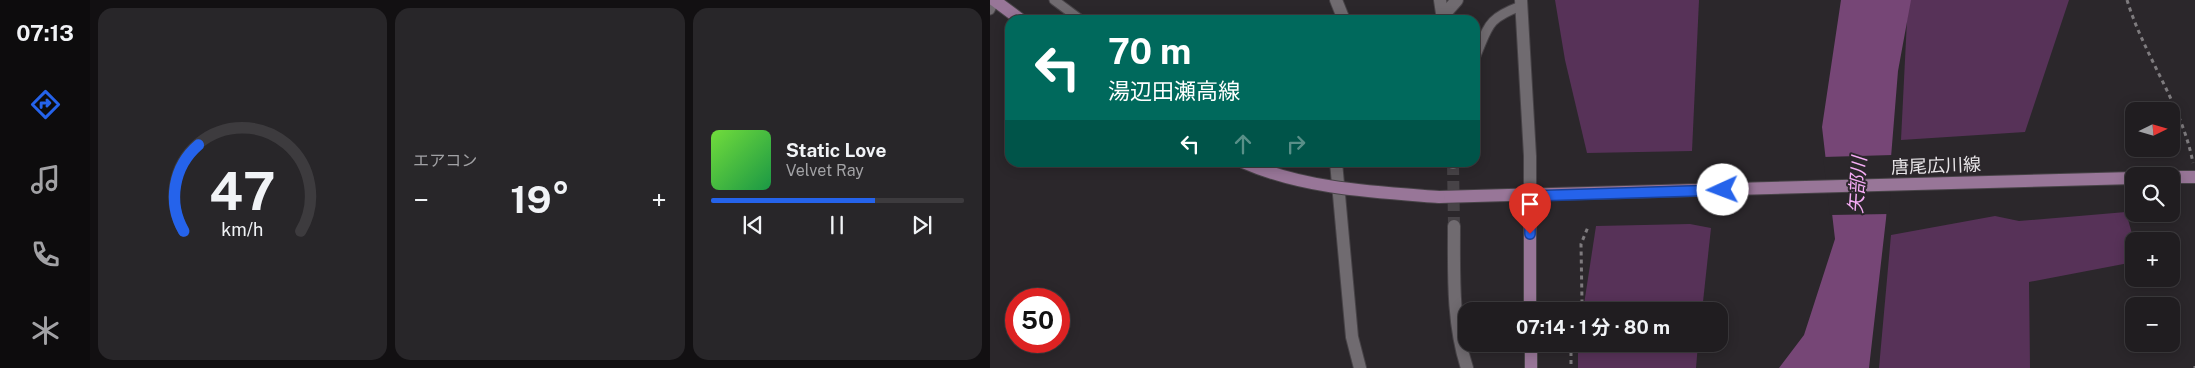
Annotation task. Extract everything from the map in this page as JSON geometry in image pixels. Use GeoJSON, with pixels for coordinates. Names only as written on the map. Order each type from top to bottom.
{"type":"FeatureCollection","features":[{"type":"Feature","properties":{"kind":"main road"},"geometry":{"type":"LineString","coordinates":[[995,0],[1014,15]]}},
{"type":"Feature","properties":{"kind":"main road","name":"唐尾広川線"},"geometry":{"type":"LineString","coordinates":[[1253,167],[1314,184],[1373,192],[1439,197],[2125,178]]}},
{"type":"Feature","properties":{"kind":"main road"},"geometry":{"type":"LineString","coordinates":[[2180,177],[2195,177]]}},
{"type":"Feature","properties":{"kind":"main road"},"geometry":{"type":"LineString","coordinates":[[1530,196],[1530,302]]}},
{"type":"Feature","properties":{"kind":"main road"},"geometry":{"type":"LineString","coordinates":[[1531,352],[1531,368]]}},
{"type":"Feature","properties":{"kind":"street"},"geometry":{"type":"LineString","coordinates":[[1336,0],[1342,15]]}},
{"type":"Feature","properties":{"kind":"street"},"geometry":{"type":"LineString","coordinates":[[1440,0],[1442,15]]}},
{"type":"Feature","properties":{"kind":"street"},"geometry":{"type":"LineString","coordinates":[[1445,15],[1457,0]]}},
{"type":"Feature","properties":{"kind":"street"},"geometry":{"type":"LineString","coordinates":[[1521,3],[1530,156],[1530,196]]}},
{"type":"Feature","properties":{"kind":"street"},"geometry":{"type":"LineString","coordinates":[[1336,167],[1352,337],[1360,368]]}},
{"type":"Feature","properties":{"kind":"street"},"geometry":{"type":"LineString","coordinates":[[1454,226],[1454,279],[1459,332],[1467,368]]}},
{"type":"Feature","properties":{"kind":"lane"},"geometry":{"type":"LineString","coordinates":[[990,10],[995,0]]}},
{"type":"Feature","properties":{"kind":"lane"},"geometry":{"type":"LineString","coordinates":[[1054,0],[1074,15]]}},
{"type":"Feature","properties":{"kind":"lane"},"geometry":{"type":"LineString","coordinates":[[1480,46],[1491,21],[1521,3]]}},
{"type":"Feature","properties":{"kind":"path"},"geometry":{"type":"LineString","coordinates":[[2127,0],[2147,49],[2179,115],[2190,143],[2195,171]]}},
{"type":"Feature","properties":{"kind":"path"},"geometry":{"type":"LineString","coordinates":[[1582,302],[1581,244],[1588,227]]}},
{"type":"Feature","properties":{"kind":"path"},"geometry":{"type":"LineString","coordinates":[[1571,352],[1571,368]]}},
{"type":"Feature","properties":{"kind":"shaded area"},"geometry":{"type":"Polygon","coordinates":[[[1555,0],[1699,0],[1692,151],[1587,153],[1565,60],[1555,0]]]}},
{"type":"Feature","properties":{"kind":"shaded area"},"geometry":{"type":"Polygon","coordinates":[[[1908,0],[2069,0],[2025,132],[1901,140],[1908,0]]]}},
{"type":"Feature","properties":{"kind":"shaded area"},"geometry":{"type":"Polygon","coordinates":[[[2125,212],[2125,222],[2129,222],[2132,232],[2125,232],[2125,264],[2029,282],[2030,368],[1879,368],[1891,235],[1995,216],[2019,221],[2125,212]]]}},
{"type":"Feature","properties":{"kind":"shaded area"},"geometry":{"type":"Polygon","coordinates":[[[1690,224],[1711,228],[1703,302],[1584,302],[1596,226],[1690,224]]]}},
{"type":"Feature","properties":{"kind":"shaded area"},"geometry":{"type":"Polygon","coordinates":[[[1578,352],[1697,352],[1696,368],[1578,368],[1578,352]]]}},
{"type":"Feature","properties":{"kind":"water","name":"矢部川"},"geometry":{"type":"Polygon","coordinates":[[[1841,0],[1911,0],[1898,71],[1886,219],[1869,368],[1779,368],[1804,335],[1835,239],[1822,127],[1841,0]]]}},
{"type":"Feature","properties":{"kind":"pier"},"geometry":{"type":"Polygon","coordinates":[[[1893,155],[1889,214],[1830,215],[1823,157],[1893,155]]]}},
{"type":"Feature","properties":{"kind":"tunnel"},"geometry":{"type":"LineString","coordinates":[[1453,167],[1454,226]]}},
{"type":"Feature","properties":{"kind":"route"},"geometry":{"type":"LineString","coordinates":[[1530,234],[1530,196],[1723,190]]}}]}
